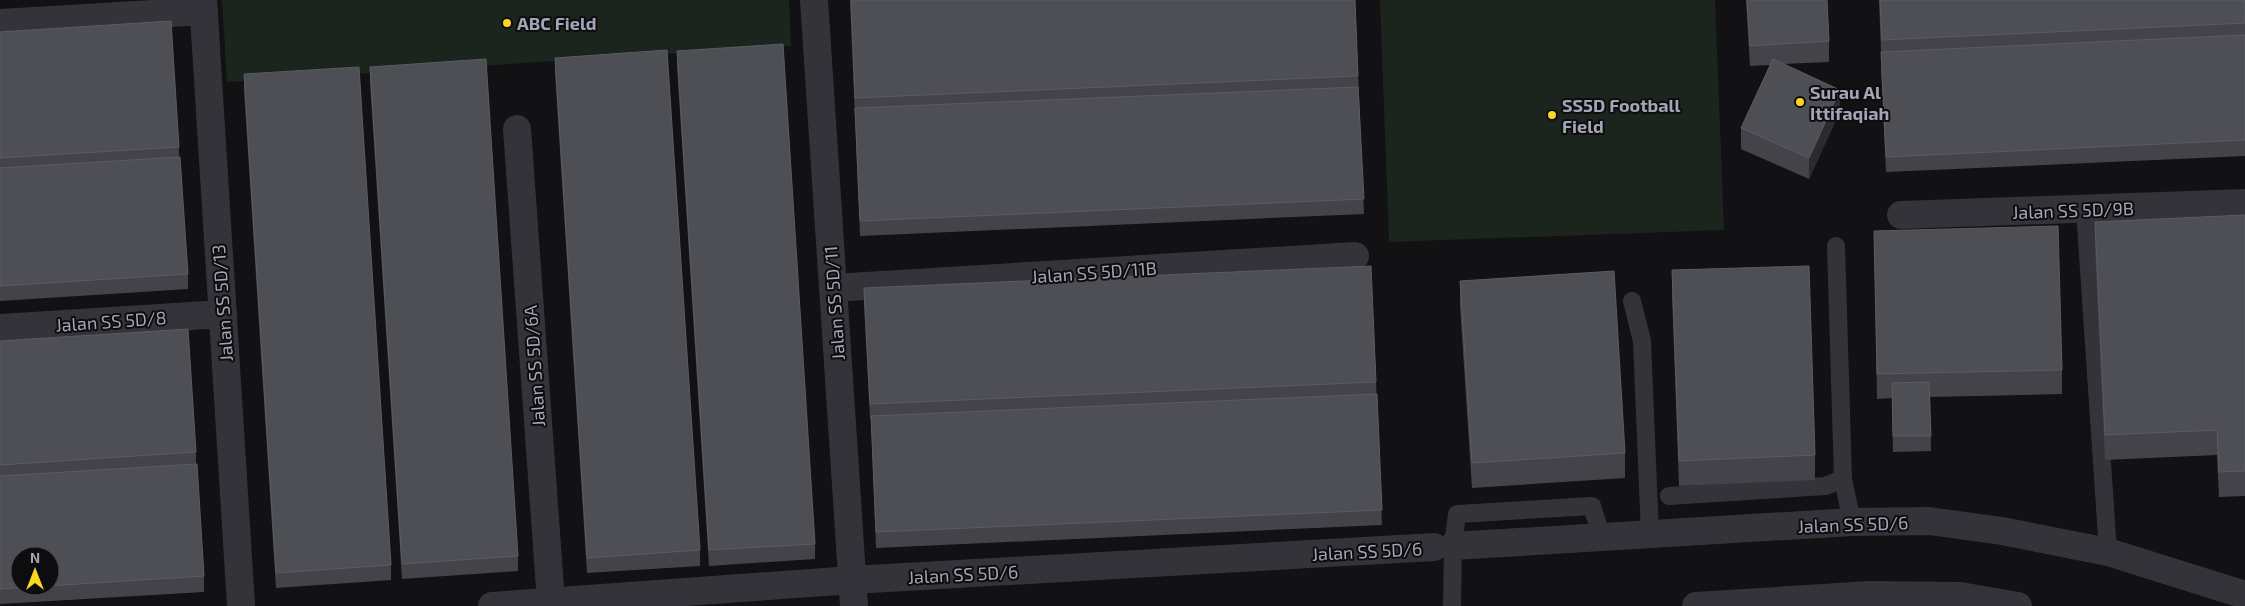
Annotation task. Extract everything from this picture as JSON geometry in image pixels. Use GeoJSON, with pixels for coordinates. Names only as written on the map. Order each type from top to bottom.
{"type":"FeatureCollection","features":[{"type":"Feature","properties":{"kind":"street","name":"Jalan SS 5D/11"},"geometry":{"type":"LineString","coordinates":[[814,0],[853,593]]}},
{"type":"Feature","properties":{"kind":"street"},"geometry":{"type":"LineString","coordinates":[[0,23],[203,6]]}},
{"type":"Feature","properties":{"kind":"street","name":"Jalan SS 5D/13"},"geometry":{"type":"LineString","coordinates":[[203,6],[241,606]]}},
{"type":"Feature","properties":{"kind":"street","name":"Jalan SS 5D/6A"},"geometry":{"type":"LineString","coordinates":[[517,129],[551,602]]}},
{"type":"Feature","properties":{"kind":"street","name":"Jalan SS 5D/9B"},"geometry":{"type":"LineString","coordinates":[[1901,215],[2245,203]]}},
{"type":"Feature","properties":{"kind":"street","name":"Jalan SS 5D/11B"},"geometry":{"type":"LineString","coordinates":[[833,288],[1355,256]]}},
{"type":"Feature","properties":{"kind":"street","name":"Jalan SS 5D/8"},"geometry":{"type":"LineString","coordinates":[[0,328],[223,314]]}},
{"type":"Feature","properties":{"kind":"street","name":"Jalan SS 5D/6"},"geometry":{"type":"LineString","coordinates":[[492,606],[551,602],[853,593],[1443,546],[1852,522],[1929,521],[2002,531],[2108,552],[2245,595]]}},
{"type":"Feature","properties":{"kind":"street"},"geometry":{"type":"LineString","coordinates":[[1696,606],[1871,595],[2018,606]]}},
{"type":"Feature","properties":{"kind":"lane"},"geometry":{"type":"LineString","coordinates":[[2084,210],[2108,552]]}},
{"type":"Feature","properties":{"kind":"lane"},"geometry":{"type":"LineString","coordinates":[[1836,246],[1843,479],[1852,522]]}},
{"type":"Feature","properties":{"kind":"lane"},"geometry":{"type":"LineString","coordinates":[[1632,301],[1642,341],[1650,535]]}},
{"type":"Feature","properties":{"kind":"lane"},"geometry":{"type":"LineString","coordinates":[[1670,496],[1825,486],[1843,479]]}},
{"type":"Feature","properties":{"kind":"lane"},"geometry":{"type":"LineString","coordinates":[[1443,546],[1452,606]]}},
{"type":"Feature","properties":{"kind":"shaded area","name":"ABC Field"},"geometry":{"type":"Polygon","coordinates":[[[222,0],[789,0],[791,46],[227,82],[222,0]]]}},
{"type":"Feature","properties":{"kind":"shaded area","name":"SS5D Football Field"},"geometry":{"type":"Polygon","coordinates":[[[1380,0],[1715,0],[1724,230],[1389,242],[1380,0]]]}},
{"type":"Feature","properties":{"kind":"building"},"geometry":{"type":"Polygon","coordinates":[[[851,0],[1355,0],[1358,76],[855,98],[851,0]]]}},
{"type":"Feature","properties":{"kind":"building"},"geometry":{"type":"Polygon","coordinates":[[[1747,0],[1827,0],[1829,41],[1750,46],[1747,0]]]}},
{"type":"Feature","properties":{"kind":"building"},"geometry":{"type":"Polygon","coordinates":[[[1880,0],[2245,0],[2245,23],[1882,40],[1880,0]]]}},
{"type":"Feature","properties":{"kind":"building"},"geometry":{"type":"Polygon","coordinates":[[[171,21],[179,147],[0,158],[0,32],[171,21]]]}},
{"type":"Feature","properties":{"kind":"building"},"geometry":{"type":"Polygon","coordinates":[[[2245,35],[2245,140],[1886,157],[1881,52],[2245,35]]]}},
{"type":"Feature","properties":{"kind":"building"},"geometry":{"type":"Polygon","coordinates":[[[783,44],[815,544],[709,550],[677,51],[783,44]]]}},
{"type":"Feature","properties":{"kind":"building"},"geometry":{"type":"Polygon","coordinates":[[[667,50],[700,550],[587,558],[555,58],[667,50]]]}},
{"type":"Feature","properties":{"kind":"building"},"geometry":{"type":"Polygon","coordinates":[[[486,59],[518,556],[402,564],[370,67],[486,59]]]}},
{"type":"Feature","properties":{"kind":"building"},"geometry":{"type":"Polygon","coordinates":[[[1773,59],[1840,90],[1809,158],[1741,128],[1773,59]]]}},
{"type":"Feature","properties":{"kind":"building"},"geometry":{"type":"Polygon","coordinates":[[[359,67],[391,565],[276,573],[244,74],[359,67]]]}},
{"type":"Feature","properties":{"kind":"building"},"geometry":{"type":"Polygon","coordinates":[[[1358,87],[1364,199],[860,221],[855,108],[1358,87]]]}},
{"type":"Feature","properties":{"kind":"building"},"geometry":{"type":"Polygon","coordinates":[[[180,157],[188,274],[0,286],[0,168],[180,157]]]}},
{"type":"Feature","properties":{"kind":"building"},"geometry":{"type":"Polygon","coordinates":[[[2245,215],[2245,471],[2219,472],[2217,430],[2105,435],[2095,222],[2245,215]]]}},
{"type":"Feature","properties":{"kind":"building"},"geometry":{"type":"Polygon","coordinates":[[[2058,226],[2062,370],[1877,374],[1874,231],[2058,226]]]}},
{"type":"Feature","properties":{"kind":"building"},"geometry":{"type":"Polygon","coordinates":[[[1371,266],[1376,382],[870,404],[864,288],[1371,266]]]}},
{"type":"Feature","properties":{"kind":"building"},"geometry":{"type":"Polygon","coordinates":[[[1809,266],[1815,455],[1679,461],[1672,270],[1809,266]]]}},
{"type":"Feature","properties":{"kind":"building"},"geometry":{"type":"Polygon","coordinates":[[[1614,271],[1625,453],[1472,463],[1460,281],[1614,271]]]}},
{"type":"Feature","properties":{"kind":"building"},"geometry":{"type":"Polygon","coordinates":[[[188,329],[196,452],[0,465],[0,341],[188,329]]]}},
{"type":"Feature","properties":{"kind":"building"},"geometry":{"type":"Polygon","coordinates":[[[1929,382],[1931,436],[1893,436],[1892,383],[1929,382]]]}},
{"type":"Feature","properties":{"kind":"building"},"geometry":{"type":"Polygon","coordinates":[[[1377,394],[1382,510],[876,532],[871,416],[1377,394]]]}},
{"type":"Feature","properties":{"kind":"building"},"geometry":{"type":"Polygon","coordinates":[[[197,464],[204,576],[60,585],[60,546],[10,546],[10,588],[0,589],[0,476],[197,464]]]}},
{"type":"Feature","properties":{"kind":"place","name":"ABC Field"},"geometry":{"type":"Point","coordinates":[507,23]}},
{"type":"Feature","properties":{"kind":"place","name":"Surau Al Ittifaqiah"},"geometry":{"type":"Point","coordinates":[1800,102]}},
{"type":"Feature","properties":{"kind":"place","name":"SS5D Football Field"},"geometry":{"type":"Point","coordinates":[1552,115]}}]}
